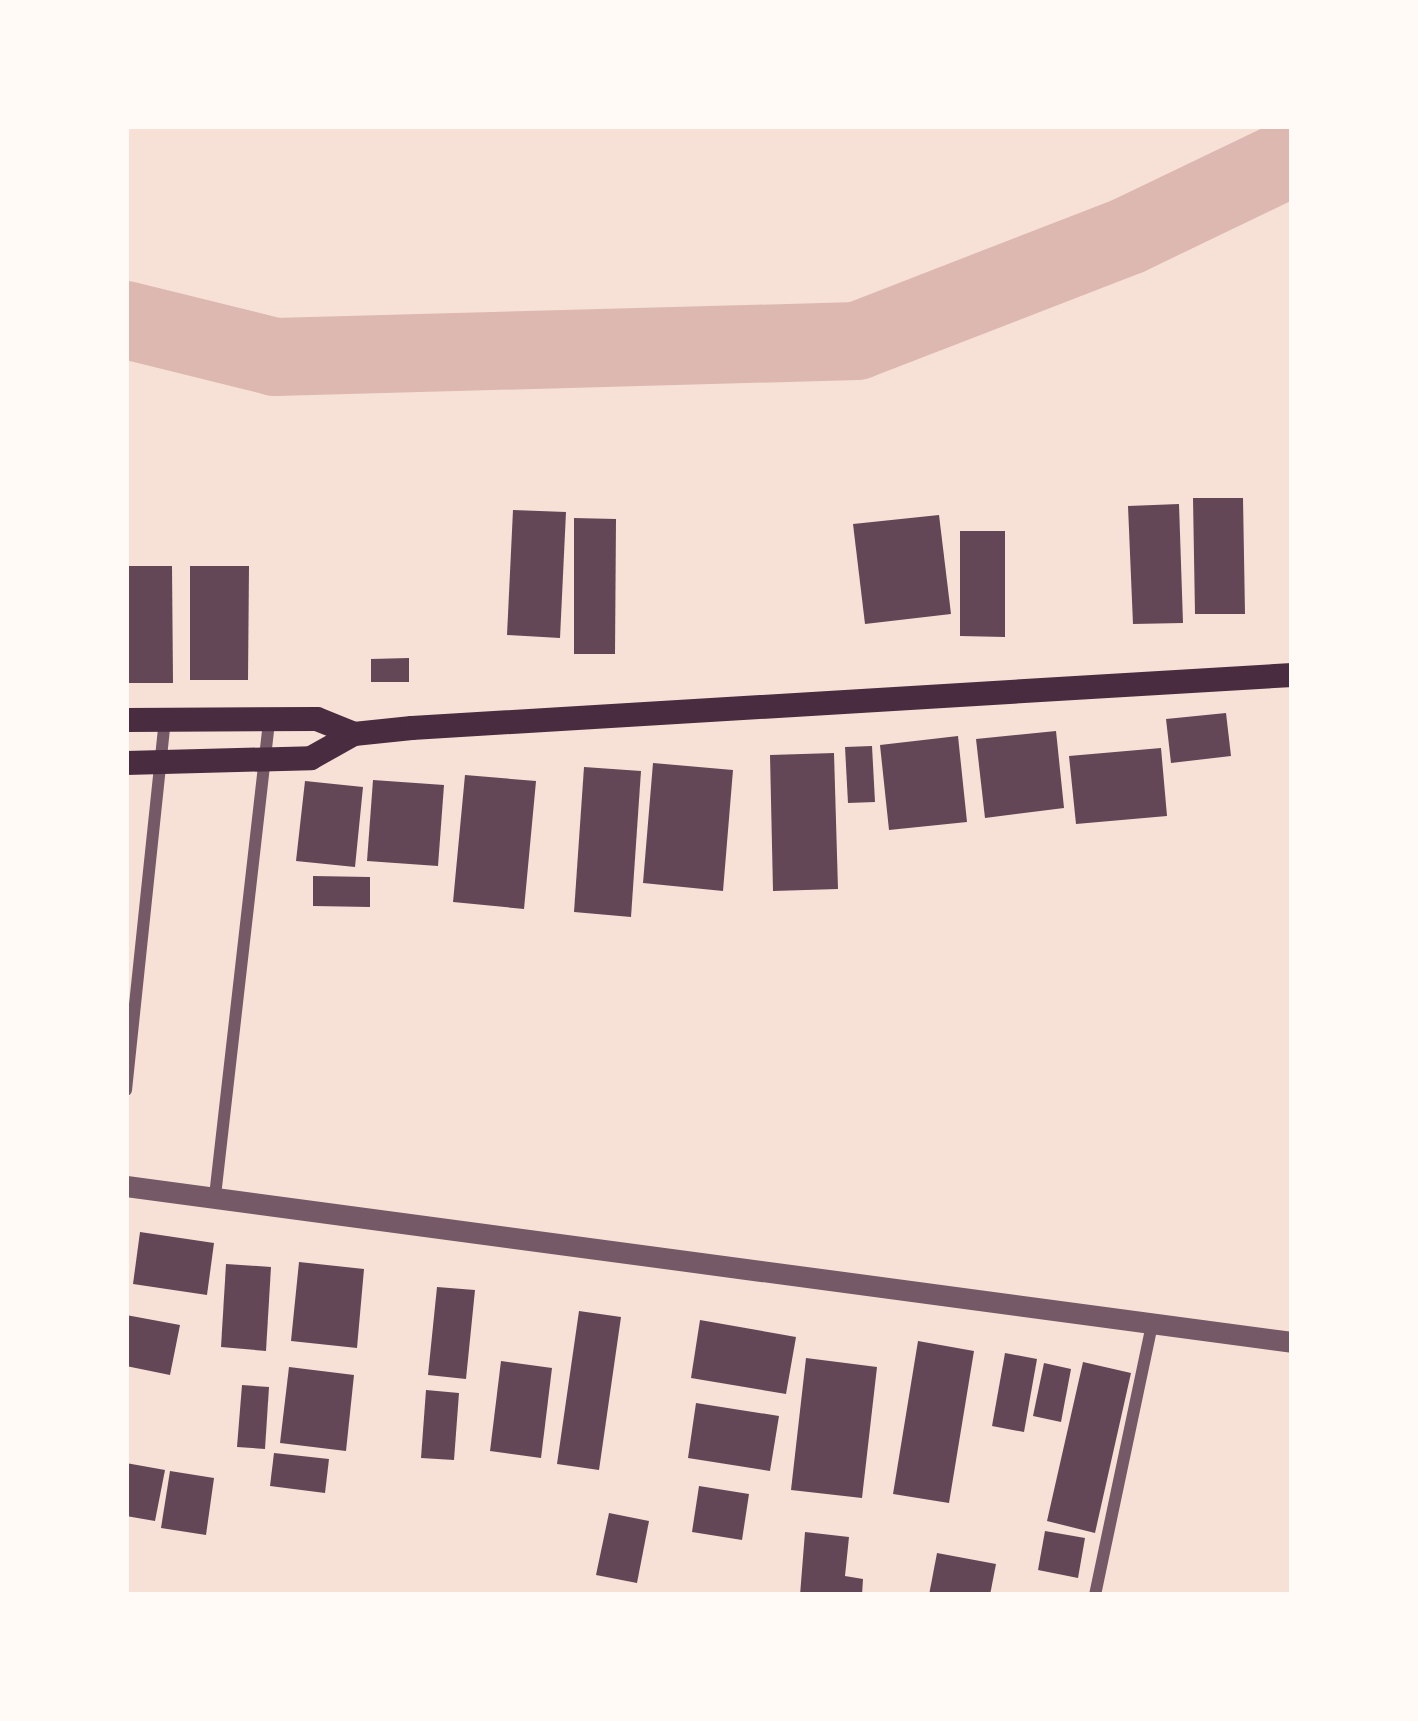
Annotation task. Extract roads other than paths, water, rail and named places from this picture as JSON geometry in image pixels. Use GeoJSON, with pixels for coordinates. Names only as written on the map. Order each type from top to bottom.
{"type":"FeatureCollection","features":[{"type":"Feature","properties":{"kind":"main road"},"geometry":{"type":"LineString","coordinates":[[126,720],[316,719],[354,734],[1292,675]]}},
{"type":"Feature","properties":{"kind":"main road"},"geometry":{"type":"LineString","coordinates":[[126,763],[311,758],[354,734]]}},
{"type":"Feature","properties":{"kind":"street"},"geometry":{"type":"LineString","coordinates":[[126,1090],[164,721]]}},
{"type":"Feature","properties":{"kind":"street"},"geometry":{"type":"LineString","coordinates":[[215,1196],[269,722]]}},
{"type":"Feature","properties":{"kind":"street"},"geometry":{"type":"LineString","coordinates":[[126,1186],[1292,1342]]}},
{"type":"Feature","properties":{"kind":"street"},"geometry":{"type":"LineString","coordinates":[[1095,1595],[1152,1325]]}},
{"type":"Feature","properties":{"kind":"waterway"},"geometry":{"type":"LineString","coordinates":[[126,320],[275,357],[857,341],[1128,236],[1292,157]]}}]}
